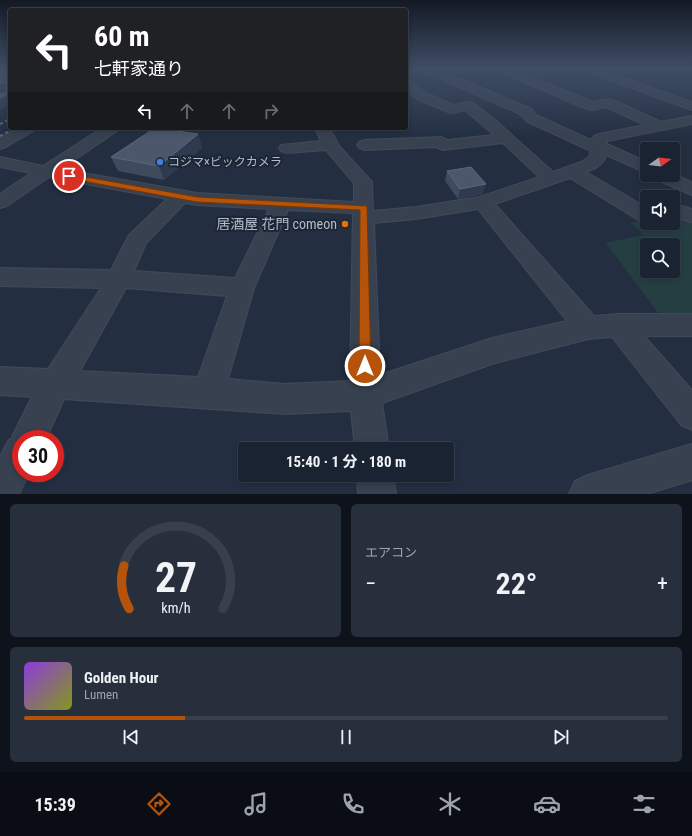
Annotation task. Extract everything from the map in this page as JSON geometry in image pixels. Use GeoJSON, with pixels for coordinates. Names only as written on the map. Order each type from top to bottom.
{"type":"FeatureCollection","features":[{"type":"Feature","properties":{"kind":"street"},"geometry":{"type":"LineString","coordinates":[[415,91],[421,96],[453,110],[468,106],[489,122],[550,178]]}},
{"type":"Feature","properties":{"kind":"street"},"geometry":{"type":"LineString","coordinates":[[478,91],[527,112],[531,118],[640,165]]}},
{"type":"Feature","properties":{"kind":"street"},"geometry":{"type":"LineString","coordinates":[[483,93],[490,91]]}},
{"type":"Feature","properties":{"kind":"street"},"geometry":{"type":"LineString","coordinates":[[555,91],[592,106],[608,103]]}},
{"type":"Feature","properties":{"kind":"street"},"geometry":{"type":"LineString","coordinates":[[582,91],[662,126]]}},
{"type":"Feature","properties":{"kind":"street"},"geometry":{"type":"LineString","coordinates":[[651,91],[692,106]]}},
{"type":"Feature","properties":{"kind":"street"},"geometry":{"type":"LineString","coordinates":[[3,165],[180,197],[216,201],[281,204],[364,203],[416,213],[483,202],[586,166],[597,159],[599,139],[604,137],[662,126],[689,127]]}},
{"type":"Feature","properties":{"kind":"street"},"geometry":{"type":"LineString","coordinates":[[0,144],[24,130]]}},
{"type":"Feature","properties":{"kind":"street"},"geometry":{"type":"LineString","coordinates":[[0,202],[109,130]]}},
{"type":"Feature","properties":{"kind":"street"},"geometry":{"type":"LineString","coordinates":[[323,130],[329,145],[339,158],[364,203]]}},
{"type":"Feature","properties":{"kind":"street"},"geometry":{"type":"LineString","coordinates":[[369,130],[365,145],[363,161],[366,394],[371,442]]}},
{"type":"Feature","properties":{"kind":"street"},"geometry":{"type":"LineString","coordinates":[[365,145],[441,142],[443,145],[507,138]]}},
{"type":"Feature","properties":{"kind":"street"},"geometry":{"type":"LineString","coordinates":[[286,148],[329,145]]}},
{"type":"Feature","properties":{"kind":"street"},"geometry":{"type":"LineString","coordinates":[[572,171],[640,213]]}},
{"type":"Feature","properties":{"kind":"street"},"geometry":{"type":"LineString","coordinates":[[680,174],[692,171]]}},
{"type":"Feature","properties":{"kind":"street"},"geometry":{"type":"LineString","coordinates":[[675,182],[692,190]]}},
{"type":"Feature","properties":{"kind":"street"},"geometry":{"type":"LineString","coordinates":[[33,430],[56,384],[119,279],[137,240],[180,197]]}},
{"type":"Feature","properties":{"kind":"street"},"geometry":{"type":"LineString","coordinates":[[483,202],[588,328]]}},
{"type":"Feature","properties":{"kind":"street"},"geometry":{"type":"LineString","coordinates":[[208,392],[242,288],[281,204]]}},
{"type":"Feature","properties":{"kind":"street"},"geometry":{"type":"LineString","coordinates":[[680,212],[692,216]]}},
{"type":"Feature","properties":{"kind":"street"},"geometry":{"type":"LineString","coordinates":[[1,278],[119,279],[242,288]]}},
{"type":"Feature","properties":{"kind":"street"},"geometry":{"type":"LineString","coordinates":[[618,324],[692,414]]}},
{"type":"Feature","properties":{"kind":"street"},"geometry":{"type":"LineString","coordinates":[[0,381],[208,392],[285,399],[354,396],[366,394],[492,351],[588,328],[618,324],[692,325]]}},
{"type":"Feature","properties":{"kind":"street"},"geometry":{"type":"LineString","coordinates":[[588,494],[692,462]]}},
{"type":"Feature","properties":{"kind":"street"},"geometry":{"type":"LineString","coordinates":[[0,493],[12,470]]}},
{"type":"Feature","properties":{"kind":"street"},"geometry":{"type":"LineString","coordinates":[[376,482],[377,494]]}},
{"type":"Feature","properties":{"kind":"green space"},"geometry":{"type":"Polygon","coordinates":[[[680,218],[692,219],[692,317],[662,318],[606,243],[644,235],[631,223],[640,221],[640,230],[680,230],[680,218]]]}},
{"type":"Feature","properties":{"kind":"building"},"geometry":{"type":"Polygon","coordinates":[[[8,91],[8,96],[0,98],[0,94],[8,91]]]}},
{"type":"Feature","properties":{"kind":"building"},"geometry":{"type":"Polygon","coordinates":[[[152,130],[169,130],[198,134],[159,166],[111,157],[152,130]]]}},
{"type":"Feature","properties":{"kind":"building"},"geometry":{"type":"Polygon","coordinates":[[[471,167],[486,184],[460,189],[447,171],[471,167]]]}},
{"type":"Feature","properties":{"kind":"railway"},"geometry":{"type":"LineString","coordinates":[[0,124],[8,120]]}},
{"type":"Feature","properties":{"kind":"railway"},"geometry":{"type":"LineString","coordinates":[[0,136],[11,130]]}},
{"type":"Feature","properties":{"kind":"place","name":"コジマ×ビックカメラ"},"geometry":{"type":"Point","coordinates":[160,162]}},
{"type":"Feature","properties":{"kind":"place","name":"居酒屋 花門 comeon"},"geometry":{"type":"Point","coordinates":[345,224]}},
{"type":"Feature","properties":{"kind":"route"},"geometry":{"type":"LineString","coordinates":[[69,176],[197,199],[364,208],[365,366]]}}]}
